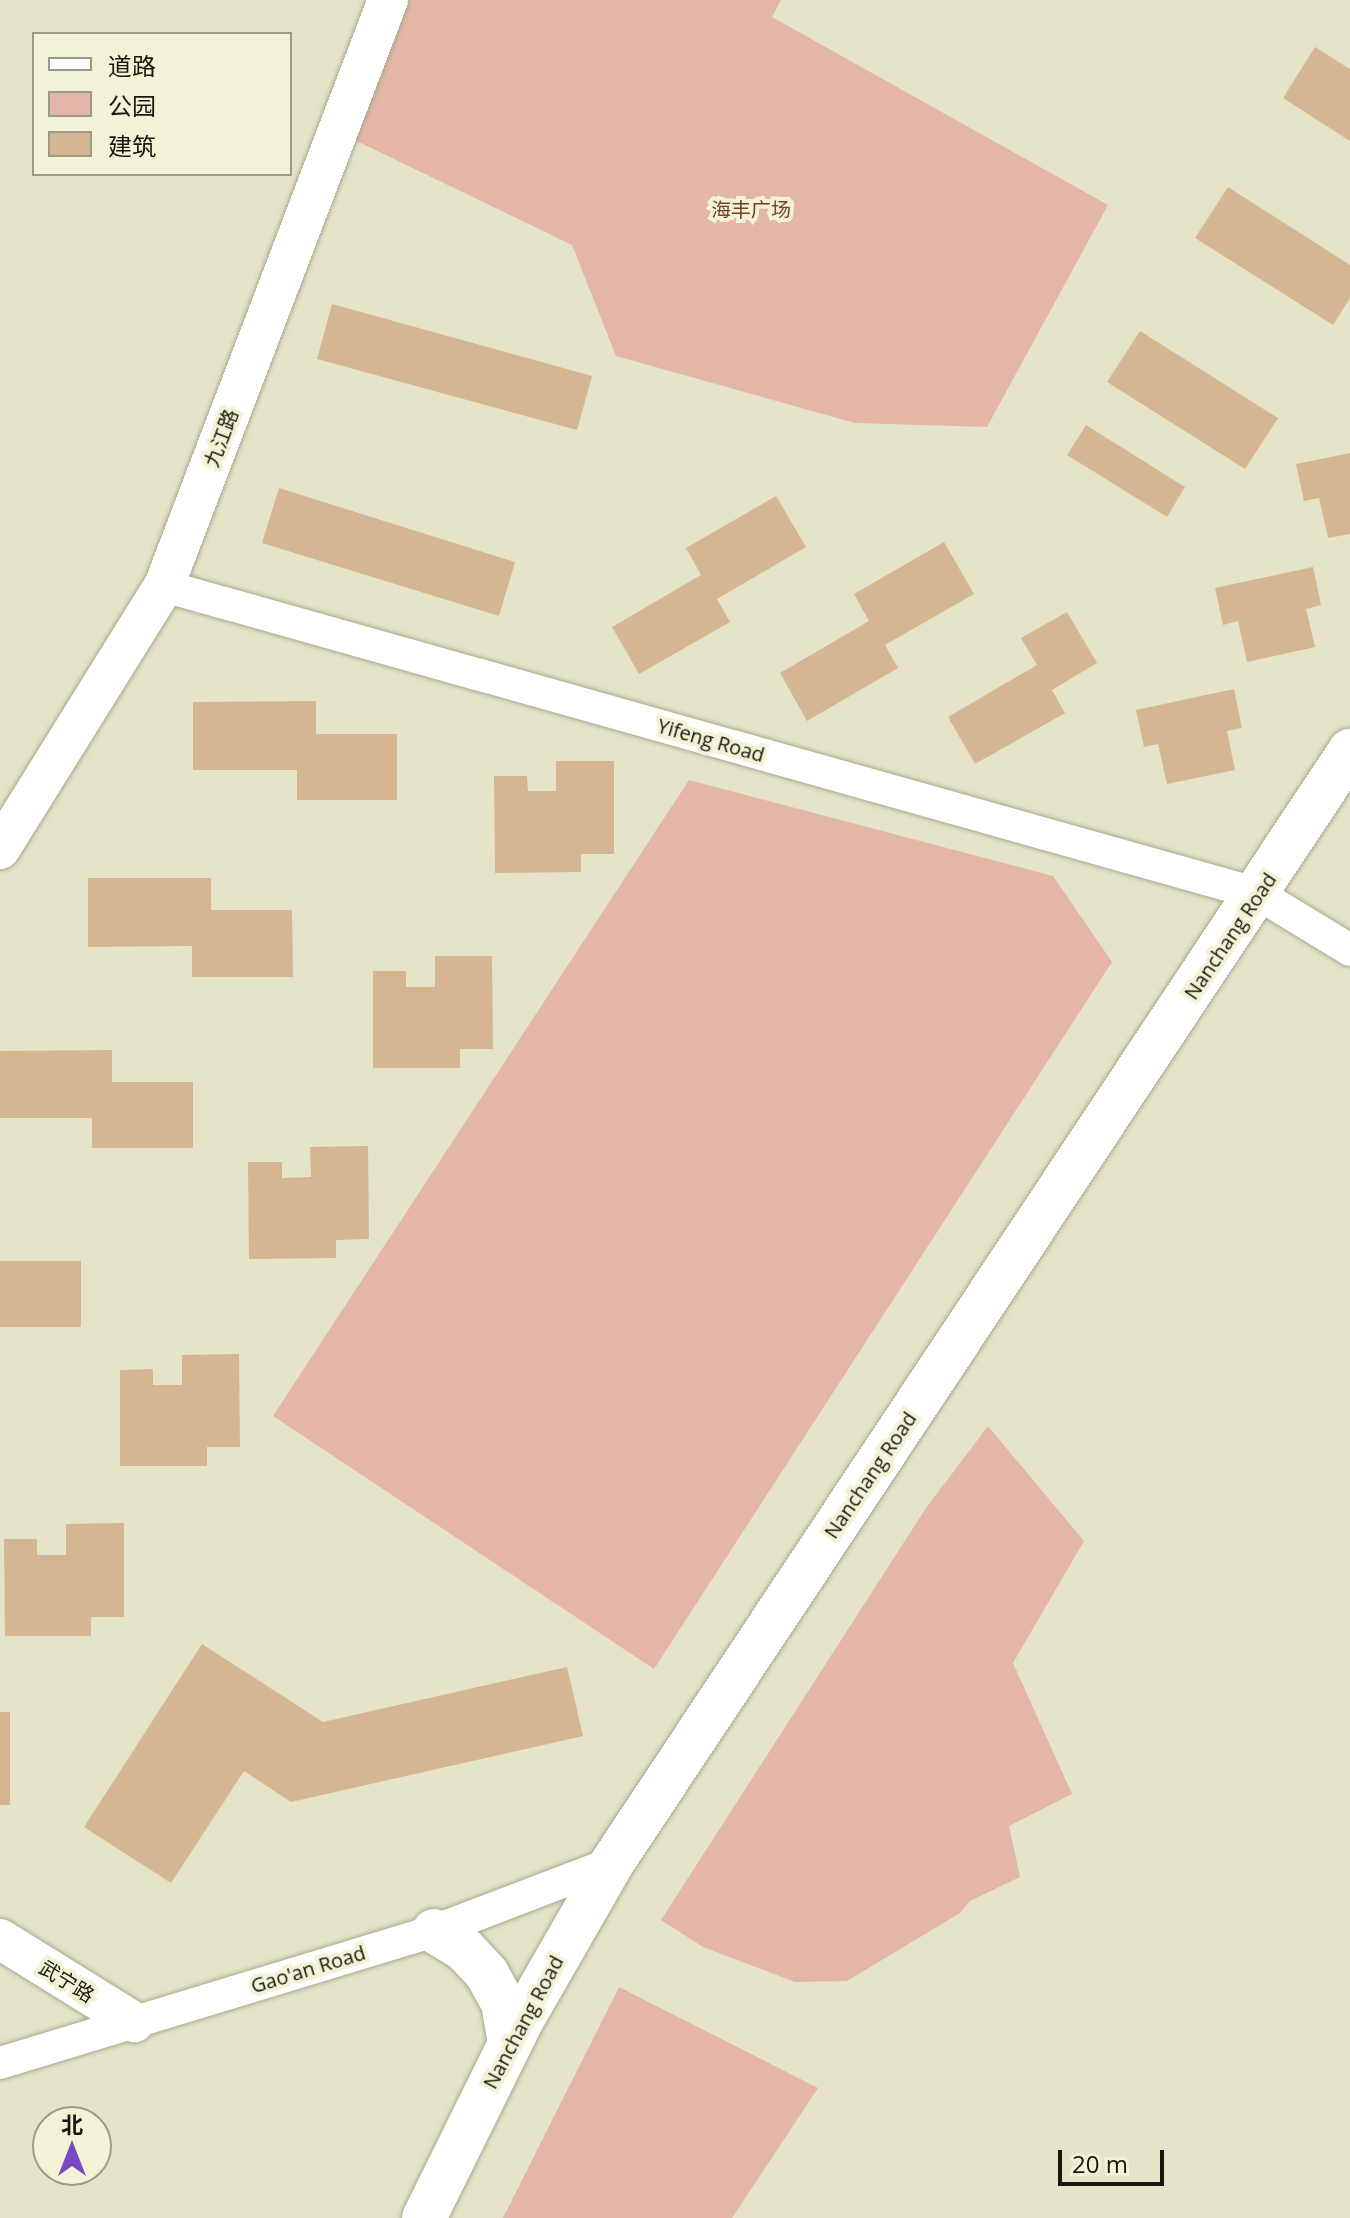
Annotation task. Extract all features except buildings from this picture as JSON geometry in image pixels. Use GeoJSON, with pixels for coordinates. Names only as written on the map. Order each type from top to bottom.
{"type":"FeatureCollection","features":[{"type":"Feature","properties":{"kind":"main road","name":"Nanchang Road"},"geometry":{"type":"LineString","coordinates":[[424,2218],[510,2041],[612,1863],[1258,894],[1350,751]]}},
{"type":"Feature","properties":{"kind":"main road"},"geometry":{"type":"LineString","coordinates":[[434,1931],[464,1949],[487,1974],[503,2003],[510,2041]]}},
{"type":"Feature","properties":{"kind":"street","name":"九江路"},"geometry":{"type":"LineString","coordinates":[[0,849],[164,586],[388,0]]}},
{"type":"Feature","properties":{"kind":"street","name":"Yifeng Road"},"geometry":{"type":"LineString","coordinates":[[164,586],[1258,894],[1350,950]]}},
{"type":"Feature","properties":{"kind":"street","name":"Gao'an Road"},"geometry":{"type":"LineString","coordinates":[[0,2063],[434,1931],[612,1863]]}},
{"type":"Feature","properties":{"kind":"street","name":"武宁路"},"geometry":{"type":"LineString","coordinates":[[0,1939],[134,2022]]}},
{"type":"Feature","properties":{"kind":"green space","name":"海丰广场"},"geometry":{"type":"Polygon","coordinates":[[[393,0],[781,0],[772,17],[1108,205],[987,427],[855,423],[616,356],[572,245],[342,134],[393,0]]]}},
{"type":"Feature","properties":{"kind":"green space"},"geometry":{"type":"Polygon","coordinates":[[[689,780],[1053,876],[1112,962],[654,1669],[273,1416],[689,780]]]}},
{"type":"Feature","properties":{"kind":"green space"},"geometry":{"type":"Polygon","coordinates":[[[988,1426],[1084,1541],[1013,1663],[1072,1794],[1009,1826],[1020,1877],[970,1901],[960,1913],[847,1981],[795,1982],[703,1947],[661,1920],[926,1508],[988,1426]]]}},
{"type":"Feature","properties":{"kind":"green space"},"geometry":{"type":"Polygon","coordinates":[[[619,1987],[818,2088],[732,2218],[503,2218],[619,1987]]]}}]}
